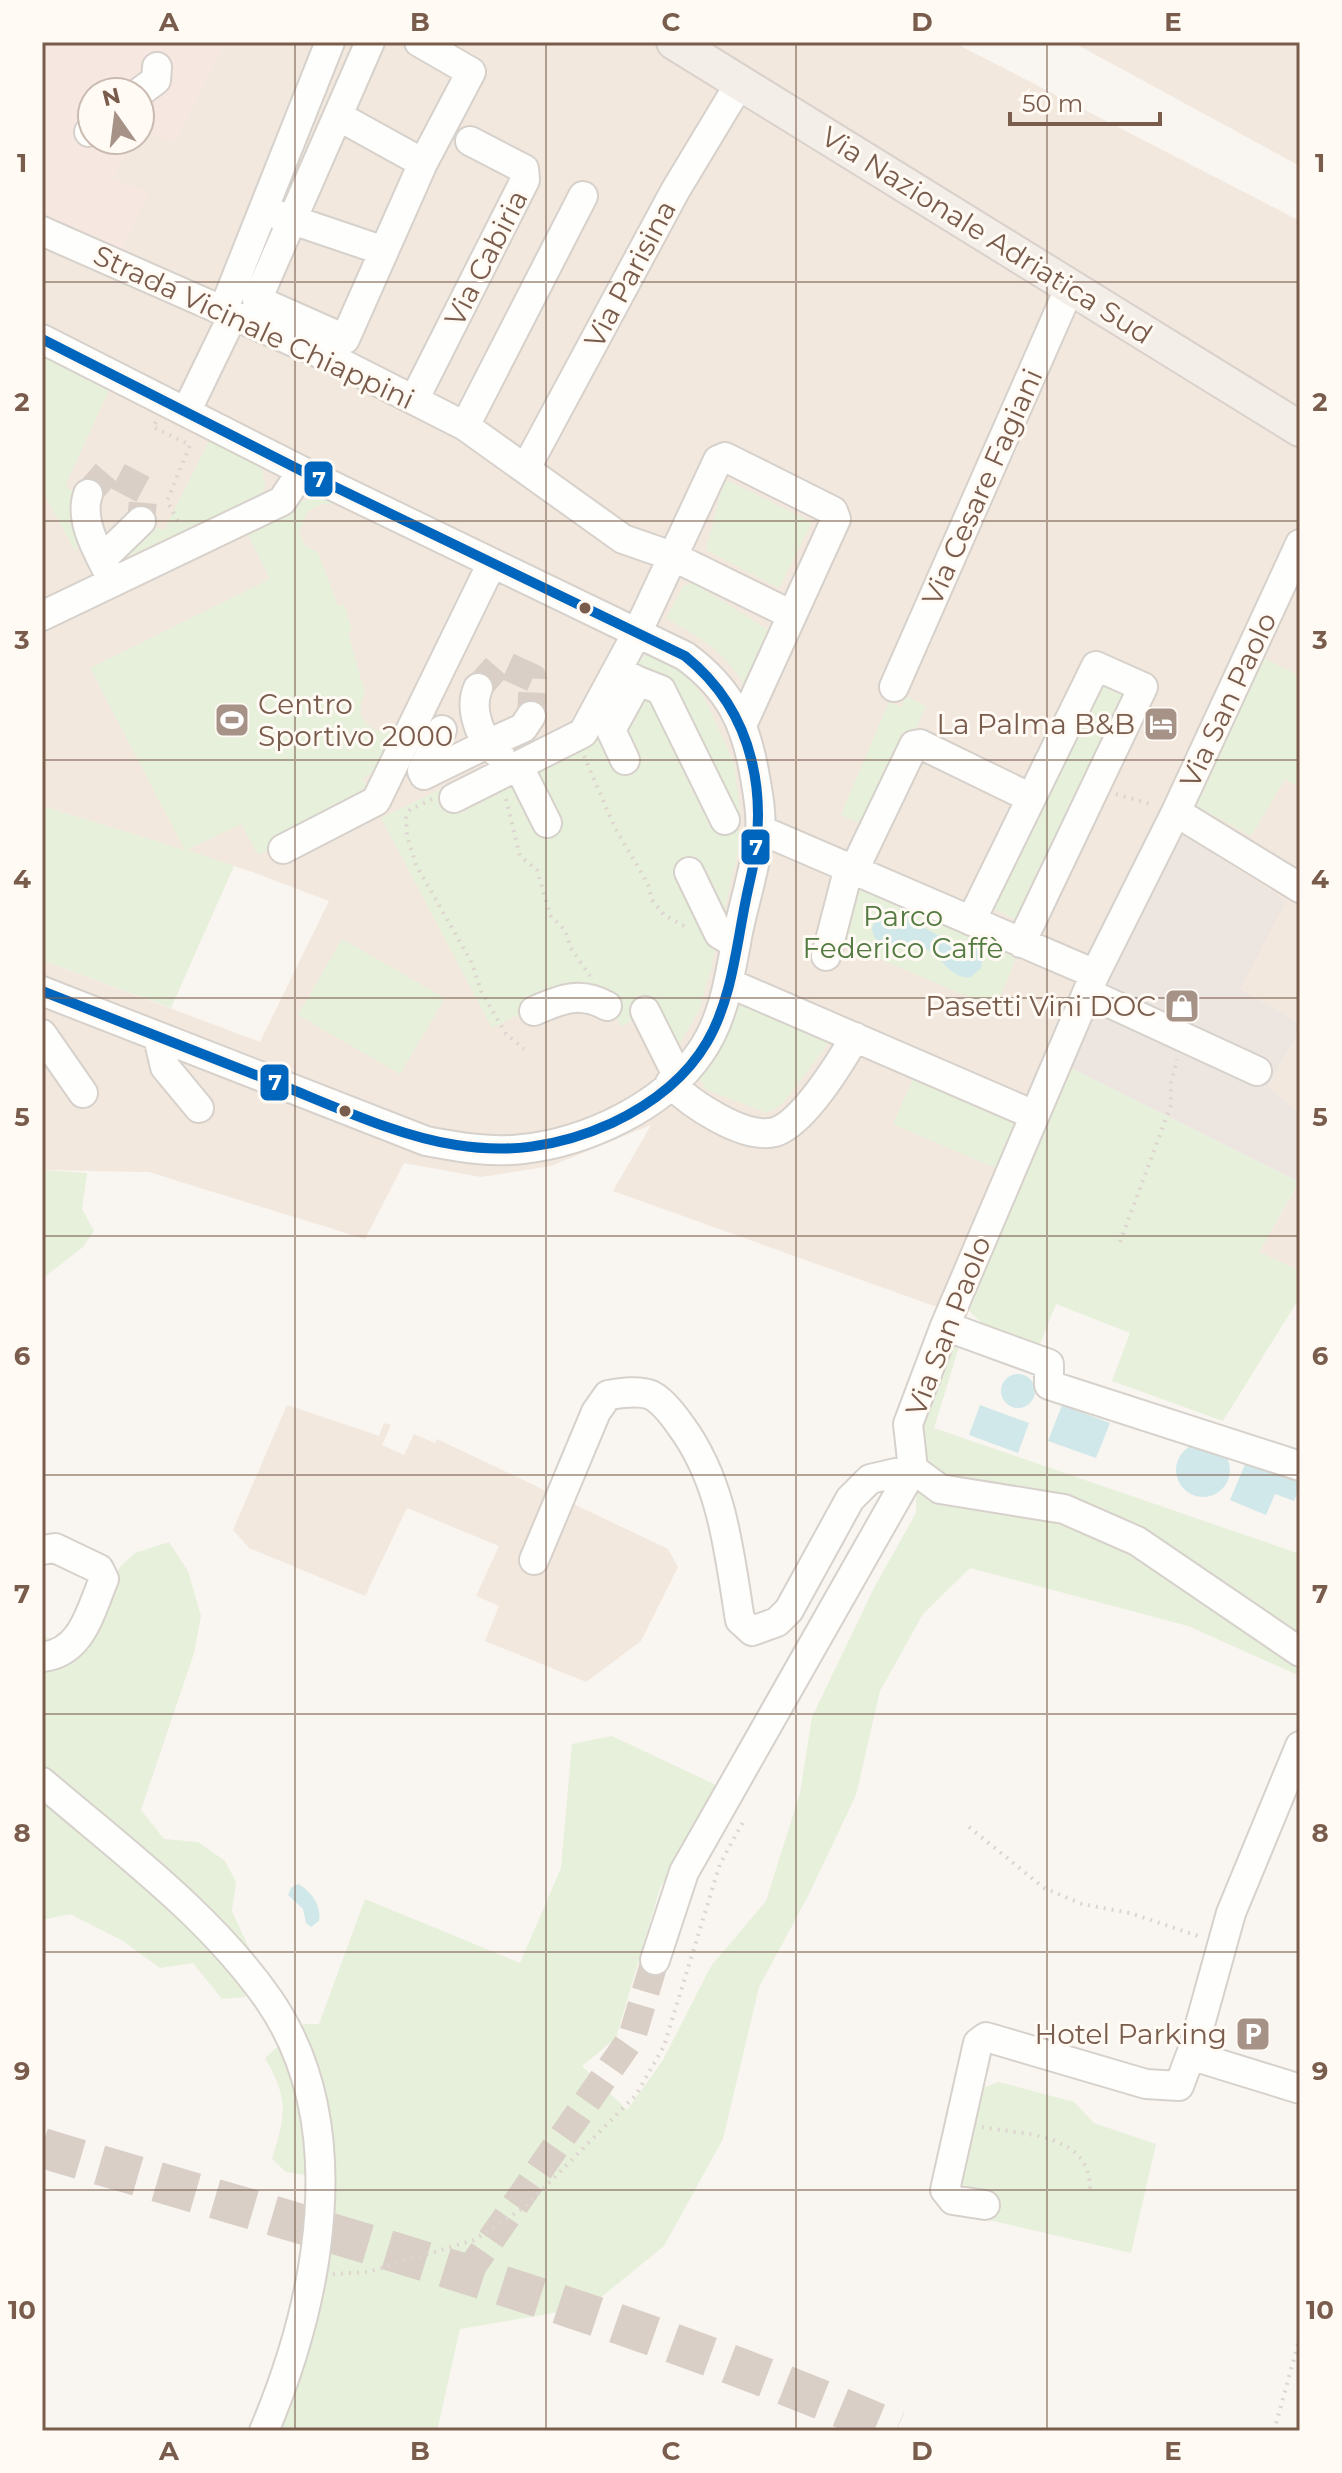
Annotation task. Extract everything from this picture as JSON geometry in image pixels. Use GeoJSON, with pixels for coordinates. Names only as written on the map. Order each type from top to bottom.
{"type":"FeatureCollection","features":[{"type":"Feature","properties":{"kind":"main road","name":"Via Nazionale Adriatica Sud"},"geometry":{"type":"LineString","coordinates":[[674,42],[1300,429]]}},
{"type":"Feature","properties":{"kind":"street"},"geometry":{"type":"LineString","coordinates":[[186,412],[228,313],[263,208],[330,42]]}},
{"type":"Feature","properties":{"kind":"street"},"geometry":{"type":"LineString","coordinates":[[370,42],[257,300],[345,339],[423,163],[471,72],[419,42]]}},
{"type":"Feature","properties":{"kind":"street"},"geometry":{"type":"LineString","coordinates":[[156,80],[157,67]]}},
{"type":"Feature","properties":{"kind":"street","name":"Via Parisina"},"geometry":{"type":"LineString","coordinates":[[526,468],[675,191],[740,83]]}},
{"type":"Feature","properties":{"kind":"street"},"geometry":{"type":"LineString","coordinates":[[338,116],[423,163]]}},
{"type":"Feature","properties":{"kind":"street","name":"Via Cabiria"},"geometry":{"type":"LineString","coordinates":[[414,400],[525,180],[524,169],[470,141]]}},
{"type":"Feature","properties":{"kind":"street"},"geometry":{"type":"LineString","coordinates":[[465,426],[583,196]]}},
{"type":"Feature","properties":{"kind":"street"},"geometry":{"type":"LineString","coordinates":[[263,208],[384,251]]}},
{"type":"Feature","properties":{"kind":"street","name":"Strada Vicinale Chiappini"},"geometry":{"type":"LineString","coordinates":[[42,231],[228,313],[465,426],[623,539],[672,556],[792,615]]}},
{"type":"Feature","properties":{"kind":"street","name":"Via Cesare Fagiani"},"geometry":{"type":"LineString","coordinates":[[894,687],[1070,287]]}},
{"type":"Feature","properties":{"kind":"street"},"geometry":{"type":"LineString","coordinates":[[42,339],[702,668],[743,723],[758,789],[761,830],[729,983],[718,1019],[700,1054],[674,1080],[600,1129],[522,1150],[473,1149],[426,1141],[42,991]]}},
{"type":"Feature","properties":{"kind":"street"},"geometry":{"type":"LineString","coordinates":[[625,760],[611,730],[637,633],[718,460],[725,457],[833,511],[836,519],[743,723]]}},
{"type":"Feature","properties":{"kind":"street"},"geometry":{"type":"LineString","coordinates":[[42,616],[108,571],[190,545],[282,501],[302,471]]}},
{"type":"Feature","properties":{"kind":"street"},"geometry":{"type":"LineString","coordinates":[[88,494],[85,514],[108,571]]}},
{"type":"Feature","properties":{"kind":"street"},"geometry":{"type":"LineString","coordinates":[[108,571],[141,521]]}},
{"type":"Feature","properties":{"kind":"street","name":"Via San Paolo"},"geometry":{"type":"LineString","coordinates":[[913,1469],[908,1424],[945,1326],[1092,984],[1176,812],[1300,544]]}},
{"type":"Feature","properties":{"kind":"street"},"geometry":{"type":"LineString","coordinates":[[283,849],[376,801],[492,563]]}},
{"type":"Feature","properties":{"kind":"street"},"geometry":{"type":"LineString","coordinates":[[971,921],[1096,666],[1143,687],[1021,943]]}},
{"type":"Feature","properties":{"kind":"street"},"geometry":{"type":"LineString","coordinates":[[455,794],[518,775],[583,733],[628,675]]}},
{"type":"Feature","properties":{"kind":"street"},"geometry":{"type":"LineString","coordinates":[[628,675],[661,690],[725,820]]}},
{"type":"Feature","properties":{"kind":"street"},"geometry":{"type":"LineString","coordinates":[[478,688],[474,698],[479,731],[487,744],[497,750],[518,775],[547,823]]}},
{"type":"Feature","properties":{"kind":"street"},"geometry":{"type":"LineString","coordinates":[[458,759],[523,728],[531,716]]}},
{"type":"Feature","properties":{"kind":"street"},"geometry":{"type":"LineString","coordinates":[[826,956],[851,868],[914,745],[920,744],[1031,798]]}},
{"type":"Feature","properties":{"kind":"street","name":"Via San Paolo"},"geometry":{"type":"LineString","coordinates":[[1176,812],[1300,888]]}},
{"type":"Feature","properties":{"kind":"street"},"geometry":{"type":"LineString","coordinates":[[761,830],[1021,943],[1188,1039],[1257,1071]]}},
{"type":"Feature","properties":{"kind":"street"},"geometry":{"type":"LineString","coordinates":[[689,872],[719,934],[736,944]]}},
{"type":"Feature","properties":{"kind":"street"},"geometry":{"type":"LineString","coordinates":[[729,983],[1034,1115]]}},
{"type":"Feature","properties":{"kind":"street"},"geometry":{"type":"LineString","coordinates":[[534,1011],[563,998],[578,996],[600,1003]]}},
{"type":"Feature","properties":{"kind":"street"},"geometry":{"type":"LineString","coordinates":[[645,1011],[674,1080],[689,1102],[756,1132],[775,1132],[797,1117],[840,1064],[855,1037]]}},
{"type":"Feature","properties":{"kind":"street"},"geometry":{"type":"LineString","coordinates":[[42,1034],[83,1093]]}},
{"type":"Feature","properties":{"kind":"street"},"geometry":{"type":"LineString","coordinates":[[158,1037],[165,1067],[199,1108]]}},
{"type":"Feature","properties":{"kind":"street"},"geometry":{"type":"LineString","coordinates":[[945,1326],[1049,1364],[1049,1385],[1300,1466]]}},
{"type":"Feature","properties":{"kind":"street"},"geometry":{"type":"LineString","coordinates":[[534,1560],[596,1412],[608,1395],[627,1392],[651,1396],[674,1416],[699,1451],[720,1503],[740,1620],[752,1631],[777,1622],[789,1610],[850,1499],[870,1479],[913,1469],[940,1489],[1064,1509],[1137,1541],[1300,1652]]}},
{"type":"Feature","properties":{"kind":"street"},"geometry":{"type":"LineString","coordinates":[[655,1960],[684,1872],[913,1469]]}},
{"type":"Feature","properties":{"kind":"street"},"geometry":{"type":"LineString","coordinates":[[42,1550],[55,1548],[99,1569],[104,1579],[75,1645],[58,1656],[42,1657]]}},
{"type":"Feature","properties":{"kind":"street"},"geometry":{"type":"LineString","coordinates":[[985,2205],[953,2200],[945,2190],[978,2043],[986,2037],[1146,2084],[1179,2086],[1194,2046],[1231,1913],[1300,1746]]}},
{"type":"Feature","properties":{"kind":"street"},"geometry":{"type":"LineString","coordinates":[[42,1782],[229,1950],[270,2002],[297,2053],[317,2115],[321,2178],[310,2275],[299,2331],[284,2383],[264,2431]]}},
{"type":"Feature","properties":{"kind":"street"},"geometry":{"type":"LineString","coordinates":[[1194,2046],[1206,2060],[1300,2089]]}},
{"type":"Feature","properties":{"kind":"path"},"geometry":{"type":"LineString","coordinates":[[156,422],[153,427],[190,445],[167,501],[190,545]]}},
{"type":"Feature","properties":{"kind":"path"},"geometry":{"type":"LineString","coordinates":[[575,736],[615,828],[648,884],[652,900],[664,915],[691,929]]}},
{"type":"Feature","properties":{"kind":"path"},"geometry":{"type":"LineString","coordinates":[[518,775],[504,800],[514,823],[520,856],[537,870],[550,915],[565,930],[571,948],[592,979],[600,1003]]}},
{"type":"Feature","properties":{"kind":"path"},"geometry":{"type":"LineString","coordinates":[[1094,788],[1176,812]]}},
{"type":"Feature","properties":{"kind":"path"},"geometry":{"type":"LineString","coordinates":[[455,794],[410,810],[406,818],[407,836],[416,865],[472,963],[481,991],[506,1034],[524,1049]]}},
{"type":"Feature","properties":{"kind":"path"},"geometry":{"type":"LineString","coordinates":[[1120,1242],[1171,1105],[1171,1083],[1188,1039]]}},
{"type":"Feature","properties":{"kind":"path"},"geometry":{"type":"LineString","coordinates":[[969,1827],[1044,1888],[1082,1904],[1130,1913],[1222,1944]]}},
{"type":"Feature","properties":{"kind":"path"},"geometry":{"type":"LineString","coordinates":[[960,2123],[1050,2139],[1074,2147],[1085,2165],[1090,2191]]}},
{"type":"Feature","properties":{"kind":"path"},"geometry":{"type":"LineString","coordinates":[[1274,2431],[1300,2337]]}},
{"type":"Feature","properties":{"kind":"shaded area"},"geometry":{"type":"Polygon","coordinates":[[[42,42],[953,42],[1300,221],[1300,1023],[1240,989],[966,1301],[934,1306],[613,1191],[651,1125],[551,1166],[481,1177],[404,1163],[365,1239],[149,1172],[42,1170],[42,960],[260,1042],[329,901],[253,872],[42,806],[42,42]]]}},
{"type":"Feature","properties":{"kind":"shaded area"},"geometry":{"type":"Polygon","coordinates":[[[42,42],[227,42],[175,143],[156,135],[156,76],[76,76],[76,156],[124,156],[114,178],[149,193],[116,262],[42,229],[42,42]]]}},
{"type":"Feature","properties":{"kind":"shaded area"},"geometry":{"type":"Polygon","coordinates":[[[1072,42],[1300,42],[1300,166],[1072,42]]]}},
{"type":"Feature","properties":{"kind":"shaded area","name":"Pasetti Vini DOC"},"geometry":{"type":"Polygon","coordinates":[[[1177,831],[1286,901],[1240,989],[1300,1023],[1300,1030],[1268,1086],[1300,1114],[1299,1182],[1067,1066],[1177,831]]]}},
{"type":"Feature","properties":{"kind":"shaded area"},"geometry":{"type":"Polygon","coordinates":[[[1300,1030],[1300,1114],[1268,1086],[1300,1030]]]}},
{"type":"Feature","properties":{"kind":"shaded area"},"geometry":{"type":"Polygon","coordinates":[[[1300,1181],[1300,1271],[1259,1252],[1300,1181]]]}},
{"type":"Feature","properties":{"kind":"shaded area"},"geometry":{"type":"Polygon","coordinates":[[[287,1405],[379,1436],[384,1423],[391,1425],[382,1445],[404,1455],[414,1434],[435,1443],[437,1439],[668,1549],[678,1567],[641,1641],[586,1682],[485,1641],[499,1606],[476,1596],[499,1546],[407,1508],[365,1596],[249,1548],[233,1530],[287,1405]]]}},
{"type":"Feature","properties":{"kind":"green space"},"geometry":{"type":"Polygon","coordinates":[[[42,356],[109,390],[65,486],[76,494],[80,545],[75,551],[42,490],[42,356]]]}},
{"type":"Feature","properties":{"kind":"green space"},"geometry":{"type":"Polygon","coordinates":[[[210,439],[262,466],[263,493],[111,565],[149,524],[164,530],[210,439]]]}},
{"type":"Feature","properties":{"kind":"green space"},"geometry":{"type":"Polygon","coordinates":[[[724,479],[812,522],[779,588],[706,550],[724,479]]]}},
{"type":"Feature","properties":{"kind":"green space"},"geometry":{"type":"Polygon","coordinates":[[[317,494],[337,504],[322,504],[308,511],[299,533],[305,545],[318,553],[338,606],[344,604],[352,631],[348,632],[365,694],[361,703],[363,718],[373,729],[381,732],[397,730],[390,763],[363,778],[372,796],[258,855],[241,824],[187,850],[234,866],[171,1008],[42,960],[42,806],[185,850],[90,668],[270,579],[245,529],[317,494]]]}},
{"type":"Feature","properties":{"kind":"green space"},"geometry":{"type":"Polygon","coordinates":[[[693,583],[772,632],[748,691],[722,656],[666,618],[683,586],[693,583]]]}},
{"type":"Feature","properties":{"kind":"green space"},"geometry":{"type":"Polygon","coordinates":[[[644,654],[681,670],[704,697],[734,763],[740,812],[738,851],[699,1011],[674,1052],[653,1010],[621,1026],[600,987],[590,994],[572,987],[492,1028],[381,818],[472,774],[485,799],[578,752],[590,740],[644,654]]]}},
{"type":"Feature","properties":{"kind":"green space"},"geometry":{"type":"Polygon","coordinates":[[[1255,654],[1300,676],[1300,788],[1285,779],[1251,836],[1184,799],[1255,654]]]}},
{"type":"Feature","properties":{"kind":"green space"},"geometry":{"type":"Polygon","coordinates":[[[1100,681],[1126,693],[1018,921],[992,908],[1100,681]]]}},
{"type":"Feature","properties":{"kind":"green space"},"geometry":{"type":"Polygon","coordinates":[[[906,696],[926,706],[871,827],[841,815],[889,702],[901,707],[906,696]]]}},
{"type":"Feature","properties":{"kind":"green space","name":"Parco Federico Caffè"},"geometry":{"type":"Polygon","coordinates":[[[861,877],[1021,947],[995,1008],[835,940],[861,877]]]}},
{"type":"Feature","properties":{"kind":"green space"},"geometry":{"type":"Polygon","coordinates":[[[342,939],[445,998],[400,1074],[298,1015],[342,939]]]}},
{"type":"Feature","properties":{"kind":"green space"},"geometry":{"type":"Polygon","coordinates":[[[740,999],[831,1040],[783,1103],[767,1113],[707,1090],[698,1076],[722,1048],[740,999]]]}},
{"type":"Feature","properties":{"kind":"green space"},"geometry":{"type":"Polygon","coordinates":[[[1067,1066],[1299,1182],[1259,1252],[1300,1271],[1300,1297],[1223,1421],[1112,1381],[1130,1333],[1056,1304],[1040,1344],[985,1326],[966,1308],[1067,1066]]]}},
{"type":"Feature","properties":{"kind":"green space"},"geometry":{"type":"Polygon","coordinates":[[[914,1077],[1020,1123],[1000,1170],[893,1124],[914,1077]]]}},
{"type":"Feature","properties":{"kind":"green space"},"geometry":{"type":"Polygon","coordinates":[[[42,1170],[87,1173],[82,1209],[94,1231],[83,1247],[42,1279],[42,1170]]]}},
{"type":"Feature","properties":{"kind":"green space"},"geometry":{"type":"Polygon","coordinates":[[[962,1337],[934,1428],[1300,1554],[1300,1636],[1256,1633],[1300,1670],[1300,1676],[1188,1626],[970,1568],[923,1614],[880,1691],[856,1795],[808,1896],[759,1987],[723,2139],[664,2246],[589,2307],[460,2329],[437,2431],[269,2431],[330,2179],[286,2172],[272,2159],[283,2107],[278,2085],[265,2058],[304,2024],[319,2024],[365,1899],[520,1963],[561,1868],[572,1744],[612,1736],[718,1786],[660,1888],[616,2038],[582,2066],[627,2110],[663,2060],[711,1966],[766,1901],[800,1793],[812,1717],[875,1586],[916,1513],[917,1442],[945,1341],[962,1337]]]}},
{"type":"Feature","properties":{"kind":"green space"},"geometry":{"type":"Polygon","coordinates":[[[169,1542],[188,1571],[201,1616],[194,1653],[141,1810],[164,1839],[198,1842],[225,1861],[236,1882],[232,1911],[254,1959],[245,1997],[222,1999],[193,1963],[160,1968],[123,1941],[70,1914],[42,1920],[42,1638],[81,1637],[120,1567],[135,1553],[169,1542]]]}},
{"type":"Feature","properties":{"kind":"green space"},"geometry":{"type":"Polygon","coordinates":[[[999,2082],[1074,2102],[1094,2123],[1156,2144],[1131,2253],[951,2211],[977,2090],[999,2082]]]}},
{"type":"Feature","properties":{"kind":"water"},"geometry":{"type":"Polygon","coordinates":[[[896,911],[943,938],[974,944],[983,957],[981,968],[971,977],[964,977],[920,946],[880,943],[872,930],[875,921],[883,913],[896,911]]]}},
{"type":"Feature","properties":{"kind":"water"},"geometry":{"type":"Polygon","coordinates":[[[1018,1374],[1030,1379],[1035,1391],[1030,1403],[1018,1408],[1006,1403],[1001,1391],[1006,1379],[1018,1374]]]}},
{"type":"Feature","properties":{"kind":"water"},"geometry":{"type":"Polygon","coordinates":[[[980,1405],[1029,1423],[1018,1453],[969,1435],[980,1405]]]}},
{"type":"Feature","properties":{"kind":"water"},"geometry":{"type":"Polygon","coordinates":[[[1062,1405],[1110,1423],[1096,1458],[1048,1441],[1062,1405]]]}},
{"type":"Feature","properties":{"kind":"water"},"geometry":{"type":"Polygon","coordinates":[[[1203,1443],[1222,1451],[1230,1470],[1222,1489],[1203,1497],[1184,1489],[1176,1470],[1184,1451],[1203,1443]]]}},
{"type":"Feature","properties":{"kind":"water"},"geometry":{"type":"Polygon","coordinates":[[[1251,1450],[1300,1471],[1300,1486],[1294,1501],[1275,1494],[1266,1515],[1230,1500],[1251,1450]]]}},
{"type":"Feature","properties":{"kind":"water"},"geometry":{"type":"Polygon","coordinates":[[[298,1884],[311,1895],[319,1910],[319,1921],[311,1927],[306,1923],[303,1909],[288,1895],[291,1888],[298,1884]]]}},
{"type":"Feature","properties":{"kind":"tunnel"},"geometry":{"type":"LineString","coordinates":[[88,494],[108,471],[144,490],[141,521]]}},
{"type":"Feature","properties":{"kind":"tunnel"},"geometry":{"type":"LineString","coordinates":[[478,688],[500,663],[533,678],[531,716]]}},
{"type":"Feature","properties":{"kind":"tunnel"},"geometry":{"type":"LineString","coordinates":[[467,2274],[632,2037],[655,1960]]}},
{"type":"Feature","properties":{"kind":"tunnel"},"geometry":{"type":"LineString","coordinates":[[42,2148],[366,2243],[580,2311],[792,2388],[896,2431]]}},
{"type":"Feature","properties":{"kind":"transit line","name":"7"},"geometry":{"type":"LineString","coordinates":[[42,339],[302,471],[685,656],[709,679],[728,704],[742,731],[752,760],[758,821],[734,965],[723,1005],[707,1042],[678,1079],[640,1108],[612,1123],[564,1140],[519,1148],[475,1147],[433,1140],[349,1113],[42,991]]}},
{"type":"Feature","properties":{"kind":"place","name":"Centro Sportivo 2000"},"geometry":{"type":"Point","coordinates":[232,720]}},
{"type":"Feature","properties":{"kind":"place","name":"La Palma B&B"},"geometry":{"type":"Point","coordinates":[1161,724]}},
{"type":"Feature","properties":{"kind":"place","name":"Pasetti Vini DOC"},"geometry":{"type":"Point","coordinates":[1182,1006]}},
{"type":"Feature","properties":{"kind":"place","name":"Hotel Parking"},"geometry":{"type":"Point","coordinates":[1253,2034]}}]}
